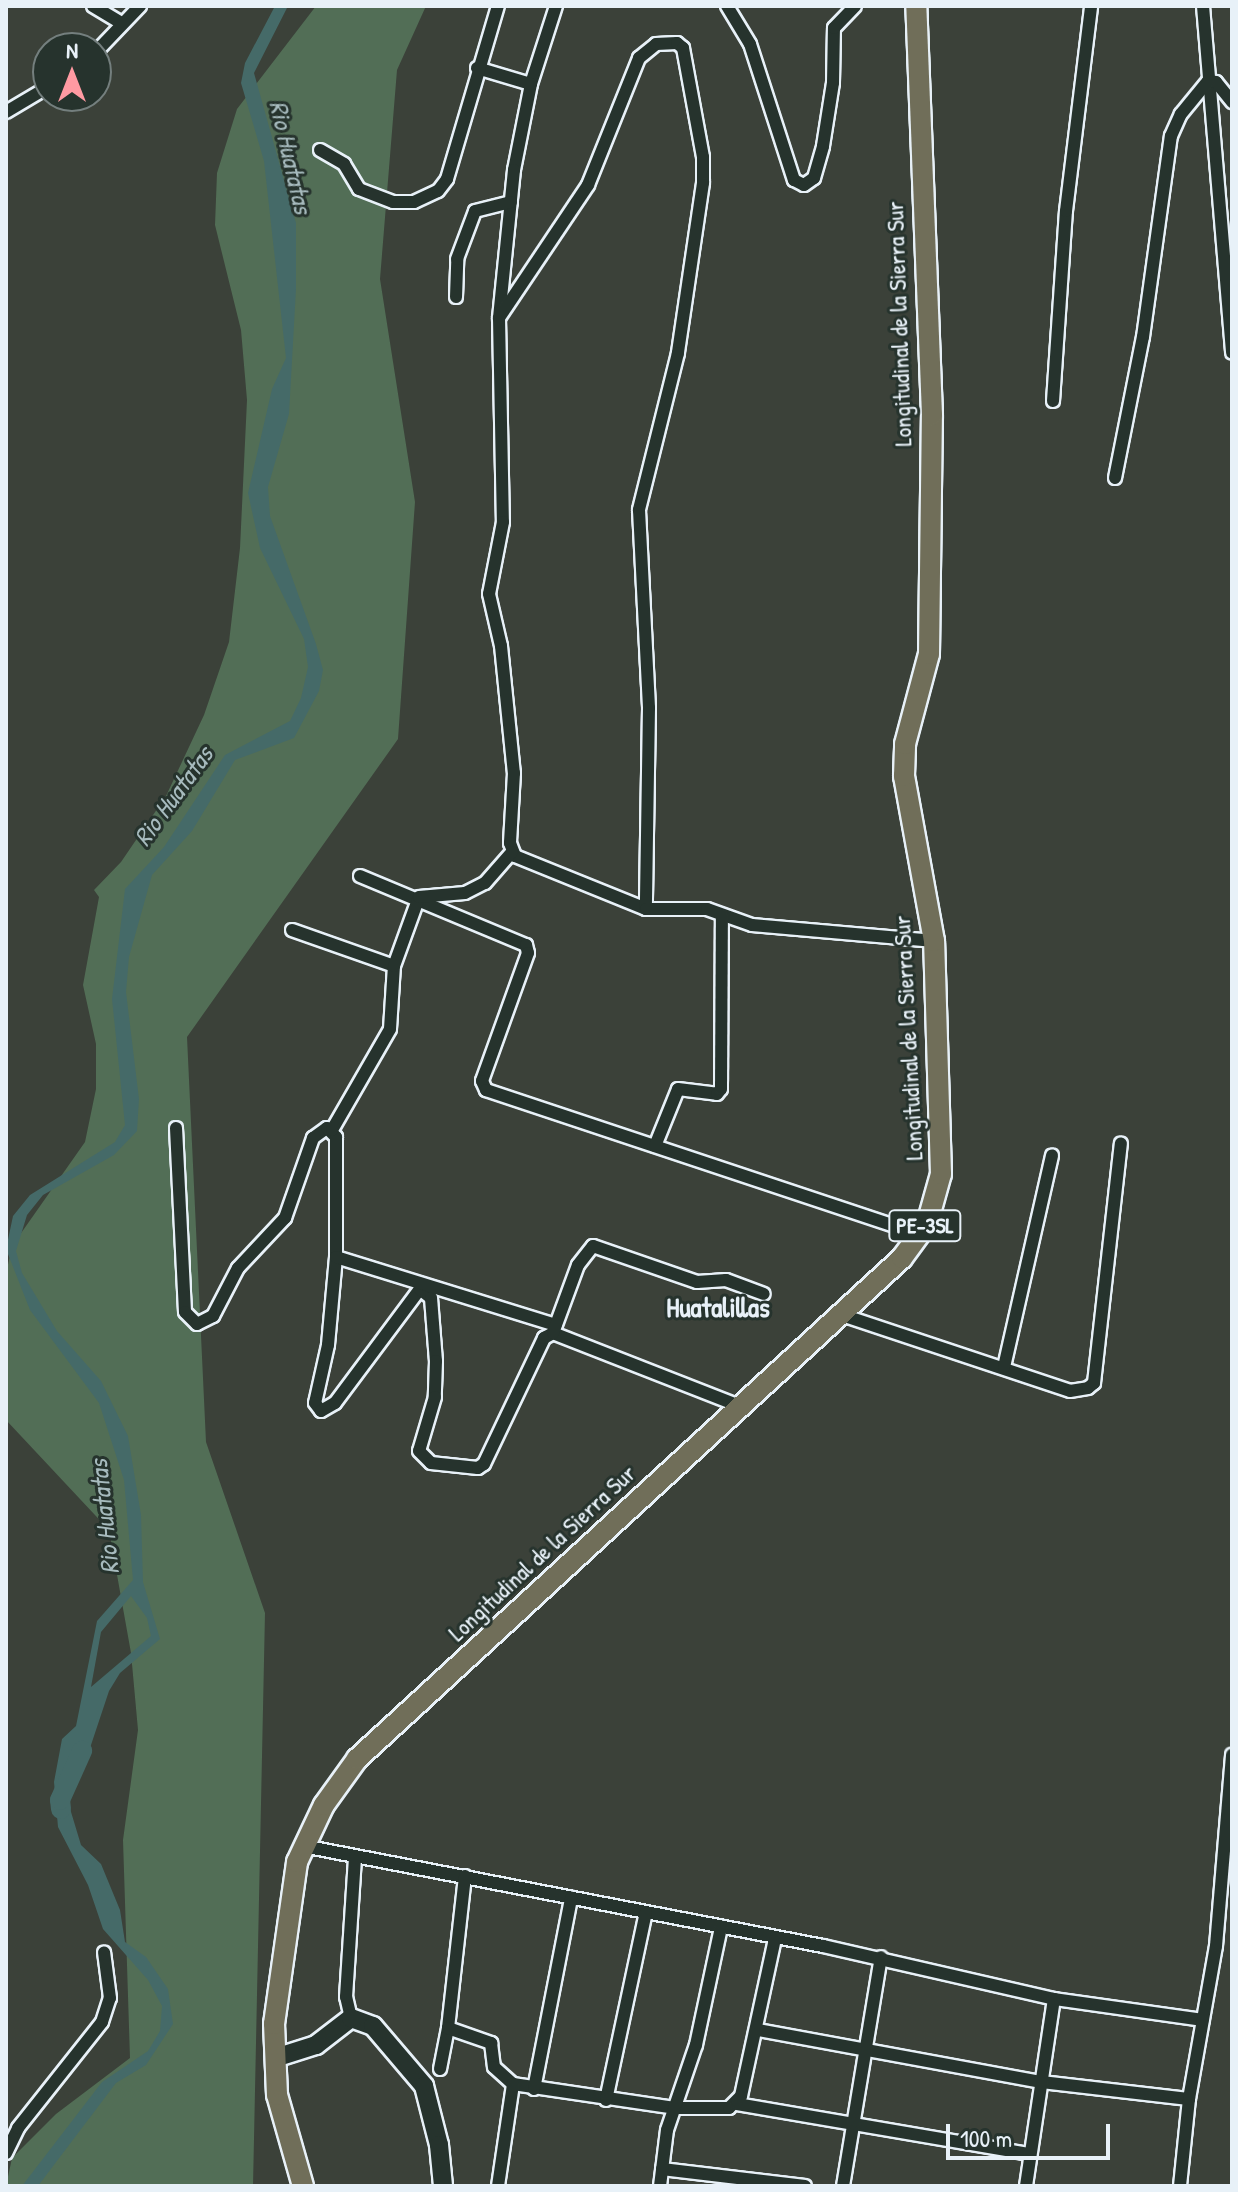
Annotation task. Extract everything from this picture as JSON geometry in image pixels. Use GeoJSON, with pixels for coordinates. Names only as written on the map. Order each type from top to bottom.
{"type":"FeatureCollection","features":[{"type":"Feature","properties":{"kind":"main road","name":"Longitudinal de la Sierra Sur"},"geometry":{"type":"LineString","coordinates":[[303,2186],[277,2095],[274,2024],[303,1846],[357,1759],[737,1405],[902,1258],[920,1234],[941,1174],[934,941],[904,776],[905,744],[929,654],[932,415],[916,6]]}},
{"type":"Feature","properties":{"kind":"main road"},"geometry":{"type":"LineString","coordinates":[[275,2058],[316,2045],[351,2018],[373,2026],[424,2086],[439,2145],[443,2186]]}},
{"type":"Feature","properties":{"kind":"street"},"geometry":{"type":"LineString","coordinates":[[93,6],[121,23]]}},
{"type":"Feature","properties":{"kind":"street"},"geometry":{"type":"LineString","coordinates":[[112,33],[140,6]]}},
{"type":"Feature","properties":{"kind":"street"},"geometry":{"type":"LineString","coordinates":[[320,150],[344,164],[359,189],[393,202],[429,197],[447,179],[477,68],[498,6]]}},
{"type":"Feature","properties":{"kind":"street"},"geometry":{"type":"LineString","coordinates":[[419,897],[465,893],[485,883],[512,852],[514,773],[501,646],[489,594],[503,522],[499,318],[511,202],[531,84],[556,6]]}},
{"type":"Feature","properties":{"kind":"street"},"geometry":{"type":"LineString","coordinates":[[727,6],[750,44],[794,180],[804,185],[814,178],[823,146],[833,83],[834,28],[855,6]]}},
{"type":"Feature","properties":{"kind":"street"},"geometry":{"type":"LineString","coordinates":[[1053,401],[1066,211],[1091,6]]}},
{"type":"Feature","properties":{"kind":"street"},"geometry":{"type":"LineString","coordinates":[[1203,6],[1232,353]]}},
{"type":"Feature","properties":{"kind":"street"},"geometry":{"type":"LineString","coordinates":[[499,318],[588,185],[639,58],[656,44],[677,43],[683,48],[703,157],[703,183],[678,353],[639,510],[649,708],[646,909]]}},
{"type":"Feature","properties":{"kind":"street"},"geometry":{"type":"LineString","coordinates":[[477,68],[531,84]]}},
{"type":"Feature","properties":{"kind":"street"},"geometry":{"type":"LineString","coordinates":[[1208,81],[1216,82],[1232,102]]}},
{"type":"Feature","properties":{"kind":"street"},"geometry":{"type":"LineString","coordinates":[[1115,478],[1145,326],[1171,136],[1181,114],[1208,81]]}},
{"type":"Feature","properties":{"kind":"street"},"geometry":{"type":"LineString","coordinates":[[6,112],[32,97]]}},
{"type":"Feature","properties":{"kind":"street"},"geometry":{"type":"LineString","coordinates":[[456,297],[457,259],[475,211],[511,202]]}},
{"type":"Feature","properties":{"kind":"street"},"geometry":{"type":"LineString","coordinates":[[512,852],[646,909],[707,909],[752,925],[934,941]]}},
{"type":"Feature","properties":{"kind":"street"},"geometry":{"type":"LineString","coordinates":[[360,876],[419,897],[526,945],[528,953],[482,1086],[920,1234]]}},
{"type":"Feature","properties":{"kind":"street"},"geometry":{"type":"LineString","coordinates":[[419,897],[394,966],[390,1029],[332,1130],[339,1156],[336,1257],[316,1407],[321,1411],[335,1403],[420,1289],[431,1298],[436,1361],[435,1397],[419,1451],[431,1463],[478,1468],[484,1464],[544,1338],[554,1329],[578,1265],[593,1246],[697,1282],[726,1280],[764,1294]]}},
{"type":"Feature","properties":{"kind":"street"},"geometry":{"type":"LineString","coordinates":[[655,1146],[678,1089],[717,1094],[721,1089],[722,915]]}},
{"type":"Feature","properties":{"kind":"street"},"geometry":{"type":"LineString","coordinates":[[292,930],[394,966]]}},
{"type":"Feature","properties":{"kind":"street"},"geometry":{"type":"LineString","coordinates":[[176,1128],[185,1312],[197,1324],[213,1316],[238,1268],[285,1218],[306,1152],[320,1131],[332,1130]]}},
{"type":"Feature","properties":{"kind":"street"},"geometry":{"type":"LineString","coordinates":[[839,1314],[1070,1391],[1094,1383],[1121,1144]]}},
{"type":"Feature","properties":{"kind":"street"},"geometry":{"type":"LineString","coordinates":[[1004,1367],[1052,1155]]}},
{"type":"Feature","properties":{"kind":"street"},"geometry":{"type":"LineString","coordinates":[[336,1257],[554,1329],[737,1405]]}},
{"type":"Feature","properties":{"kind":"street"},"geometry":{"type":"LineString","coordinates":[[1180,2186],[1189,2099],[1216,1946],[1232,1755]]}},
{"type":"Feature","properties":{"kind":"street"},"geometry":{"type":"LineString","coordinates":[[303,1846],[881,1957],[1054,1999],[1203,2020]]}},
{"type":"Feature","properties":{"kind":"street"},"geometry":{"type":"LineString","coordinates":[[351,2018],[346,1997],[355,1856]]}},
{"type":"Feature","properties":{"kind":"street"},"geometry":{"type":"LineString","coordinates":[[440,2069],[448,2028],[465,1876]]}},
{"type":"Feature","properties":{"kind":"street"},"geometry":{"type":"LineString","coordinates":[[534,2089],[571,1898]]}},
{"type":"Feature","properties":{"kind":"street"},"geometry":{"type":"LineString","coordinates":[[606,2100],[646,1912]]}},
{"type":"Feature","properties":{"kind":"street"},"geometry":{"type":"LineString","coordinates":[[660,2186],[676,2108],[696,2045],[721,1927]]}},
{"type":"Feature","properties":{"kind":"street"},"geometry":{"type":"LineString","coordinates":[[737,2104],[758,2030],[775,1939]]}},
{"type":"Feature","properties":{"kind":"street"},"geometry":{"type":"LineString","coordinates":[[1216,1946],[1232,1949]]}},
{"type":"Feature","properties":{"kind":"street"},"geometry":{"type":"LineString","coordinates":[[6,2153],[18,2128],[102,2022],[110,1985],[104,1952]]}},
{"type":"Feature","properties":{"kind":"street"},"geometry":{"type":"LineString","coordinates":[[843,2186],[881,1957]]}},
{"type":"Feature","properties":{"kind":"street"},"geometry":{"type":"LineString","coordinates":[[1026,2186],[1054,1999]]}},
{"type":"Feature","properties":{"kind":"street"},"geometry":{"type":"LineString","coordinates":[[448,2028],[491,2043],[494,2067],[513,2084],[534,2089],[676,2108],[737,2104],[1030,2154]]}},
{"type":"Feature","properties":{"kind":"street"},"geometry":{"type":"LineString","coordinates":[[758,2030],[865,2047],[1041,2082],[1189,2099]]}},
{"type":"Feature","properties":{"kind":"street"},"geometry":{"type":"LineString","coordinates":[[498,2186],[513,2084]]}},
{"type":"Feature","properties":{"kind":"street"},"geometry":{"type":"LineString","coordinates":[[662,2169],[805,2186]]}},
{"type":"Feature","properties":{"kind":"green space"},"geometry":{"type":"Polygon","coordinates":[[[316,6],[426,6],[397,70],[380,279],[415,502],[398,739],[187,1037],[206,1442],[265,1613],[253,2186],[6,2186],[12,2158],[56,2114],[130,2058],[123,1840],[138,1730],[131,1653],[109,1530],[6,1420],[6,1274],[12,1246],[85,1142],[96,1089],[96,1044],[83,985],[99,897],[94,890],[121,862],[166,796],[204,715],[229,642],[240,548],[247,400],[241,330],[215,225],[217,173],[237,109],[316,6]]]}},
{"type":"Feature","properties":{"kind":"water"},"geometry":{"type":"Polygon","coordinates":[[[275,6],[288,6],[254,73],[296,223],[296,289],[289,414],[268,487],[270,516],[323,670],[319,691],[294,738],[235,760],[192,831],[152,875],[129,957],[126,992],[139,1099],[137,1131],[114,1155],[43,1195],[27,1215],[16,1251],[22,1273],[57,1331],[101,1381],[128,1436],[141,1515],[143,1582],[160,1639],[120,1673],[109,1691],[84,1766],[79,1773],[67,1773],[65,1792],[81,1845],[101,1864],[120,1910],[125,1942],[146,1957],[168,1989],[173,2024],[146,2065],[116,2083],[38,2186],[22,2186],[102,2082],[148,2051],[160,2031],[162,2006],[148,1980],[103,1929],[88,1885],[58,1827],[54,1782],[62,1739],[76,1726],[97,1621],[133,1580],[124,1480],[99,1403],[30,1310],[6,1249],[13,1216],[30,1195],[115,1142],[125,1125],[112,999],[125,889],[164,847],[225,755],[290,721],[301,698],[308,667],[304,639],[260,548],[248,493],[272,389],[286,358],[264,161],[241,83],[245,63],[275,6]],[[131,1596],[101,1632],[91,1687],[151,1636],[147,1618],[131,1596]]]}},
{"type":"Feature","properties":{"kind":"waterway","name":"Rio Huatatas"},"geometry":{"type":"LineString","coordinates":[[61,1809],[60,1800],[82,1751]]}},
{"type":"Feature","properties":{"kind":"district","name":"Huatalillas"},"geometry":{"type":"Point","coordinates":[718,1307]}}]}
